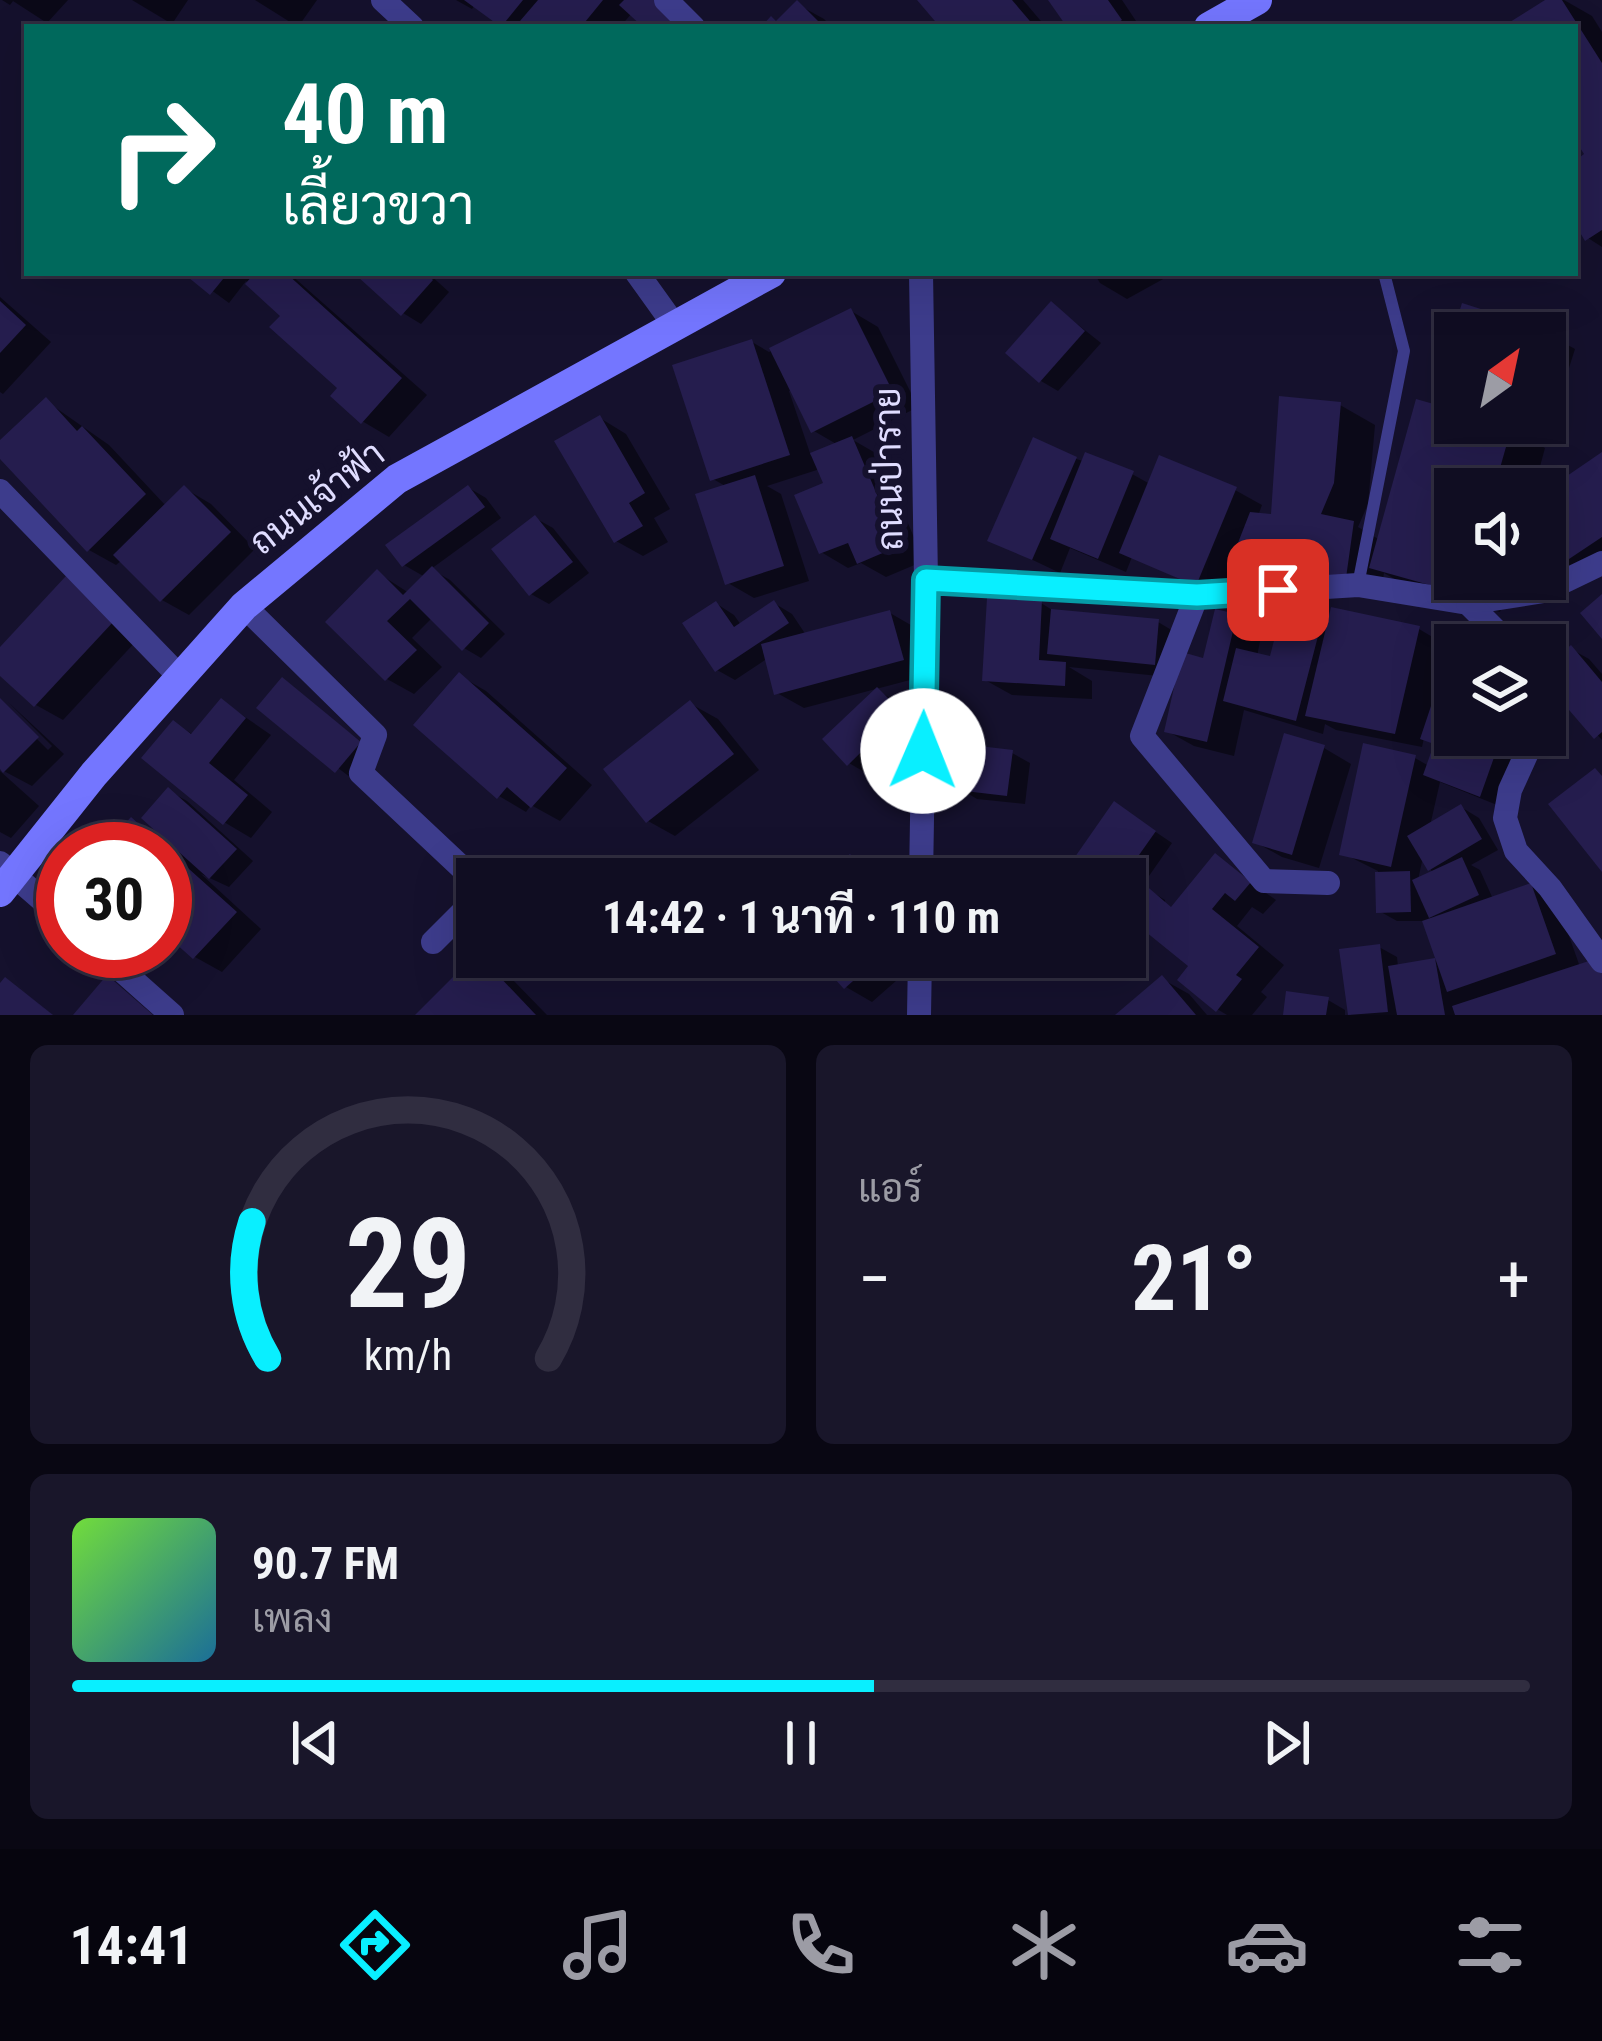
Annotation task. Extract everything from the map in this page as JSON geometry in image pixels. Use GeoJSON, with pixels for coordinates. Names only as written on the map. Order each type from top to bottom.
{"type":"FeatureCollection","features":[{"type":"Feature","properties":{"kind":"main road"},"geometry":{"type":"LineString","coordinates":[[1214,24],[1257,0]]}},
{"type":"Feature","properties":{"kind":"main road","name":"ถนนเจ้าฟ้า"},"geometry":{"type":"LineString","coordinates":[[4,876],[244,606],[397,479],[766,276]]}},
{"type":"Feature","properties":{"kind":"street"},"geometry":{"type":"LineString","coordinates":[[383,0],[409,24]]}},
{"type":"Feature","properties":{"kind":"street"},"geometry":{"type":"LineString","coordinates":[[666,0],[690,24]]}},
{"type":"Feature","properties":{"kind":"street"},"geometry":{"type":"LineString","coordinates":[[639,276],[675,326]]}},
{"type":"Feature","properties":{"kind":"street","name":"ถนนป่าราย"},"geometry":{"type":"LineString","coordinates":[[921,276],[926,580],[921,858]]}},
{"type":"Feature","properties":{"kind":"street"},"geometry":{"type":"LineString","coordinates":[[0,491],[180,677]]}},
{"type":"Feature","properties":{"kind":"street"},"geometry":{"type":"LineString","coordinates":[[926,580],[1197,595],[1358,585],[1468,603],[1544,591],[1602,563]]}},
{"type":"Feature","properties":{"kind":"street"},"geometry":{"type":"LineString","coordinates":[[1197,595],[1142,736],[1264,881],[1328,884]]}},
{"type":"Feature","properties":{"kind":"street"},"geometry":{"type":"LineString","coordinates":[[1468,603],[1489,624]]}},
{"type":"Feature","properties":{"kind":"street"},"geometry":{"type":"LineString","coordinates":[[244,606],[375,734],[361,773],[456,862]]}},
{"type":"Feature","properties":{"kind":"street"},"geometry":{"type":"LineString","coordinates":[[1525,756],[1510,790],[1505,818],[1516,851],[1550,888],[1602,961]]}},
{"type":"Feature","properties":{"kind":"street"},"geometry":{"type":"LineString","coordinates":[[4,876],[36,899]]}},
{"type":"Feature","properties":{"kind":"street"},"geometry":{"type":"LineString","coordinates":[[434,943],[456,920]]}},
{"type":"Feature","properties":{"kind":"street"},"geometry":{"type":"LineString","coordinates":[[130,978],[172,1015]]}},
{"type":"Feature","properties":{"kind":"street"},"geometry":{"type":"LineString","coordinates":[[919,1015],[920,978]]}},
{"type":"Feature","properties":{"kind":"lane"},"geometry":{"type":"LineString","coordinates":[[1358,585],[1404,351],[1385,276]]}},
{"type":"Feature","properties":{"kind":"building"},"geometry":{"type":"Polygon","coordinates":[[[464,0],[523,0],[503,24],[464,0]]]}},
{"type":"Feature","properties":{"kind":"building"},"geometry":{"type":"Polygon","coordinates":[[[538,0],[603,0],[583,24],[520,21],[538,0]]]}},
{"type":"Feature","properties":{"kind":"building"},"geometry":{"type":"Polygon","coordinates":[[[624,0],[654,0],[679,24],[640,24],[619,5],[624,0]]]}},
{"type":"Feature","properties":{"kind":"building"},"geometry":{"type":"Polygon","coordinates":[[[797,0],[821,24],[764,24],[771,16],[776,21],[797,0]]]}},
{"type":"Feature","properties":{"kind":"building"},"geometry":{"type":"Polygon","coordinates":[[[917,0],[1012,0],[1032,24],[937,24],[917,0]]]}},
{"type":"Feature","properties":{"kind":"building"},"geometry":{"type":"Polygon","coordinates":[[[1048,0],[1108,0],[1122,20],[1116,24],[1065,24],[1048,0]]]}},
{"type":"Feature","properties":{"kind":"building"},"geometry":{"type":"Polygon","coordinates":[[[1545,0],[1562,0],[1577,24],[1507,24],[1545,0]]]}},
{"type":"Feature","properties":{"kind":"building"},"geometry":{"type":"Polygon","coordinates":[[[1578,25],[1602,63],[1602,230],[1585,241],[1578,229],[1578,159],[1584,154],[1578,145],[1578,25]]]}},
{"type":"Feature","properties":{"kind":"building"},"geometry":{"type":"Polygon","coordinates":[[[187,276],[226,276],[210,295],[187,276]]]}},
{"type":"Feature","properties":{"kind":"building"},"geometry":{"type":"Polygon","coordinates":[[[252,276],[289,276],[402,378],[361,424],[330,396],[337,388],[269,327],[280,316],[245,284],[252,276]]]}},
{"type":"Feature","properties":{"kind":"building"},"geometry":{"type":"Polygon","coordinates":[[[357,276],[429,276],[433,280],[401,316],[357,276]]]}},
{"type":"Feature","properties":{"kind":"building"},"geometry":{"type":"Polygon","coordinates":[[[0,301],[26,325],[0,353],[0,301]]]}},
{"type":"Feature","properties":{"kind":"building"},"geometry":{"type":"Polygon","coordinates":[[[1051,301],[1085,331],[1039,383],[1005,353],[1051,301]]]}},
{"type":"Feature","properties":{"kind":"building"},"geometry":{"type":"Polygon","coordinates":[[[1462,303],[1490,312],[1459,312],[1462,303]]]}},
{"type":"Feature","properties":{"kind":"building"},"geometry":{"type":"Polygon","coordinates":[[[851,308],[893,392],[811,433],[769,348],[851,308]]]}},
{"type":"Feature","properties":{"kind":"building"},"geometry":{"type":"Polygon","coordinates":[[[752,339],[790,455],[710,481],[672,365],[752,339]]]}},
{"type":"Feature","properties":{"kind":"building"},"geometry":{"type":"Polygon","coordinates":[[[1279,396],[1341,402],[1334,483],[1321,514],[1354,521],[1346,578],[1229,566],[1250,512],[1271,514],[1279,396]]]}},
{"type":"Feature","properties":{"kind":"building"},"geometry":{"type":"Polygon","coordinates":[[[46,397],[77,431],[82,426],[146,494],[87,552],[0,459],[0,440],[46,397]]]}},
{"type":"Feature","properties":{"kind":"building"},"geometry":{"type":"Polygon","coordinates":[[[1416,399],[1434,404],[1434,444],[1507,444],[1500,468],[1434,468],[1434,586],[1369,568],[1416,399]]]}},
{"type":"Feature","properties":{"kind":"building"},"geometry":{"type":"Polygon","coordinates":[[[600,415],[645,493],[629,503],[643,526],[614,543],[554,441],[600,415]]]}},
{"type":"Feature","properties":{"kind":"building"},"geometry":{"type":"Polygon","coordinates":[[[852,436],[899,546],[857,564],[848,543],[819,554],[794,495],[823,483],[810,453],[852,436]]]}},
{"type":"Feature","properties":{"kind":"building"},"geometry":{"type":"Polygon","coordinates":[[[1033,437],[1077,457],[1032,560],[987,541],[1033,437]]]}},
{"type":"Feature","properties":{"kind":"building"},"geometry":{"type":"Polygon","coordinates":[[[1085,452],[1134,471],[1098,559],[1050,539],[1085,452]]]}},
{"type":"Feature","properties":{"kind":"building"},"geometry":{"type":"Polygon","coordinates":[[[1602,452],[1602,537],[1566,561],[1566,477],[1602,452]]]}},
{"type":"Feature","properties":{"kind":"building"},"geometry":{"type":"Polygon","coordinates":[[[1159,455],[1237,487],[1196,586],[1119,553],[1159,455]]]}},
{"type":"Feature","properties":{"kind":"building"},"geometry":{"type":"Polygon","coordinates":[[[755,475],[784,566],[725,585],[695,494],[755,475]]]}},
{"type":"Feature","properties":{"kind":"building"},"geometry":{"type":"Polygon","coordinates":[[[184,485],[231,532],[160,602],[113,555],[184,485]]]}},
{"type":"Feature","properties":{"kind":"building"},"geometry":{"type":"Polygon","coordinates":[[[468,485],[485,507],[402,567],[385,545],[468,485]]]}},
{"type":"Feature","properties":{"kind":"building"},"geometry":{"type":"Polygon","coordinates":[[[535,515],[573,562],[529,596],[491,549],[535,515]]]}},
{"type":"Feature","properties":{"kind":"building"},"geometry":{"type":"Polygon","coordinates":[[[432,566],[489,623],[462,651],[410,599],[387,621],[417,650],[385,681],[325,622],[377,569],[403,595],[432,566]]]}},
{"type":"Feature","properties":{"kind":"building"},"geometry":{"type":"Polygon","coordinates":[[[66,576],[114,621],[34,707],[0,676],[0,647],[66,576]]]}},
{"type":"Feature","properties":{"kind":"building"},"geometry":{"type":"Polygon","coordinates":[[[1602,594],[1602,639],[1580,613],[1602,594]]]}},
{"type":"Feature","properties":{"kind":"building"},"geometry":{"type":"Polygon","coordinates":[[[987,598],[1042,600],[1039,660],[1066,662],[1065,686],[982,681],[987,598]]]}},
{"type":"Feature","properties":{"kind":"building"},"geometry":{"type":"Polygon","coordinates":[[[774,600],[789,623],[715,672],[682,623],[716,601],[734,627],[774,600]]]}},
{"type":"Feature","properties":{"kind":"building"},"geometry":{"type":"Polygon","coordinates":[[[1284,602],[1324,613],[1296,721],[1223,701],[1236,648],[1270,656],[1284,602]]]}},
{"type":"Feature","properties":{"kind":"building"},"geometry":{"type":"Polygon","coordinates":[[[1331,607],[1420,626],[1395,734],[1305,716],[1331,607]]]}},
{"type":"Feature","properties":{"kind":"building"},"geometry":{"type":"Polygon","coordinates":[[[1051,609],[1159,619],[1155,665],[1047,654],[1051,609]]]}},
{"type":"Feature","properties":{"kind":"building"},"geometry":{"type":"Polygon","coordinates":[[[1215,609],[1237,614],[1207,742],[1164,732],[1182,652],[1203,658],[1215,609]]]}},
{"type":"Feature","properties":{"kind":"building"},"geometry":{"type":"Polygon","coordinates":[[[890,610],[904,660],[774,695],[761,644],[890,610]]]}},
{"type":"Feature","properties":{"kind":"building"},"geometry":{"type":"Polygon","coordinates":[[[1571,645],[1602,682],[1602,732],[1594,739],[1566,706],[1566,649],[1571,645]]]}},
{"type":"Feature","properties":{"kind":"building"},"geometry":{"type":"Polygon","coordinates":[[[459,672],[567,768],[531,808],[507,787],[497,799],[413,725],[459,672]]]}},
{"type":"Feature","properties":{"kind":"building"},"geometry":{"type":"Polygon","coordinates":[[[282,677],[361,742],[335,773],[256,708],[282,677]]]}},
{"type":"Feature","properties":{"kind":"building"},"geometry":{"type":"Polygon","coordinates":[[[877,687],[902,712],[847,766],[822,739],[877,687]]]}},
{"type":"Feature","properties":{"kind":"building"},"geometry":{"type":"Polygon","coordinates":[[[0,698],[39,737],[3,773],[0,769],[0,698]]]}},
{"type":"Feature","properties":{"kind":"building"},"geometry":{"type":"Polygon","coordinates":[[[221,698],[246,718],[209,763],[248,795],[223,825],[141,758],[173,720],[191,734],[221,698]]]}},
{"type":"Feature","properties":{"kind":"building"},"geometry":{"type":"Polygon","coordinates":[[[690,700],[734,754],[646,823],[603,769],[690,700]]]}},
{"type":"Feature","properties":{"kind":"building"},"geometry":{"type":"Polygon","coordinates":[[[1431,706],[1434,707],[1434,744],[1420,739],[1431,706]]]}},
{"type":"Feature","properties":{"kind":"building"},"geometry":{"type":"Polygon","coordinates":[[[1284,733],[1325,745],[1292,855],[1252,843],[1284,733]]]}},
{"type":"Feature","properties":{"kind":"building"},"geometry":{"type":"Polygon","coordinates":[[[1363,743],[1416,755],[1391,867],[1339,855],[1363,743]]]}},
{"type":"Feature","properties":{"kind":"building"},"geometry":{"type":"Polygon","coordinates":[[[962,744],[1013,750],[1007,796],[956,790],[962,744]]]}},
{"type":"Feature","properties":{"kind":"building"},"geometry":{"type":"Polygon","coordinates":[[[1434,744],[1434,756],[1495,756],[1480,797],[1423,775],[1434,744]]]}},
{"type":"Feature","properties":{"kind":"building"},"geometry":{"type":"Polygon","coordinates":[[[1595,768],[1602,776],[1602,872],[1548,804],[1595,768]]]}},
{"type":"Feature","properties":{"kind":"building"},"geometry":{"type":"Polygon","coordinates":[[[168,787],[237,849],[209,879],[192,864],[192,822],[145,822],[141,818],[168,787]]]}},
{"type":"Feature","properties":{"kind":"building"},"geometry":{"type":"Polygon","coordinates":[[[1114,801],[1156,831],[1137,858],[1074,858],[1114,801]]]}},
{"type":"Feature","properties":{"kind":"building"},"geometry":{"type":"Polygon","coordinates":[[[1461,804],[1482,839],[1428,871],[1407,836],[1461,804]]]}},
{"type":"Feature","properties":{"kind":"building"},"geometry":{"type":"Polygon","coordinates":[[[1215,853],[1251,882],[1235,901],[1225,893],[1212,909],[1259,947],[1236,975],[1242,979],[1216,1012],[1177,980],[1188,966],[1146,932],[1146,886],[1171,907],[1215,853]]]}},
{"type":"Feature","properties":{"kind":"building"},"geometry":{"type":"Polygon","coordinates":[[[1462,857],[1479,895],[1429,918],[1412,880],[1462,857]]]}},
{"type":"Feature","properties":{"kind":"building"},"geometry":{"type":"Polygon","coordinates":[[[1410,871],[1411,912],[1376,913],[1375,872],[1410,871]]]}},
{"type":"Feature","properties":{"kind":"building"},"geometry":{"type":"Polygon","coordinates":[[[192,872],[237,912],[192,958],[192,872]]]}},
{"type":"Feature","properties":{"kind":"building"},"geometry":{"type":"Polygon","coordinates":[[[1531,883],[1556,954],[1447,992],[1422,921],[1531,883]]]}},
{"type":"Feature","properties":{"kind":"building"},"geometry":{"type":"Polygon","coordinates":[[[1380,944],[1388,1012],[1348,1015],[1339,949],[1380,944]]]}},
{"type":"Feature","properties":{"kind":"building"},"geometry":{"type":"Polygon","coordinates":[[[1435,958],[1445,1015],[1397,1015],[1388,966],[1435,958]]]}},
{"type":"Feature","properties":{"kind":"building"},"geometry":{"type":"Polygon","coordinates":[[[1598,958],[1602,1015],[1455,1015],[1452,1006],[1598,958]]]}},
{"type":"Feature","properties":{"kind":"building"},"geometry":{"type":"Polygon","coordinates":[[[456,974],[456,978],[501,978],[536,1015],[415,1015],[456,974]]]}},
{"type":"Feature","properties":{"kind":"building"},"geometry":{"type":"Polygon","coordinates":[[[1162,975],[1196,1015],[1115,1015],[1162,975]]]}},
{"type":"Feature","properties":{"kind":"building"},"geometry":{"type":"Polygon","coordinates":[[[5,977],[53,1015],[0,1015],[0,983],[5,977]]]}},
{"type":"Feature","properties":{"kind":"building"},"geometry":{"type":"Polygon","coordinates":[[[104,978],[110,978],[153,1015],[73,1015],[104,978]]]}},
{"type":"Feature","properties":{"kind":"building"},"geometry":{"type":"Polygon","coordinates":[[[834,978],[856,978],[844,989],[834,978]]]}},
{"type":"Feature","properties":{"kind":"building"},"geometry":{"type":"Polygon","coordinates":[[[1286,991],[1329,997],[1326,1015],[1283,1015],[1286,991]]]}},
{"type":"Feature","properties":{"kind":"route"},"geometry":{"type":"LineString","coordinates":[[923,751],[926,580],[1197,595],[1278,590]]}}]}
